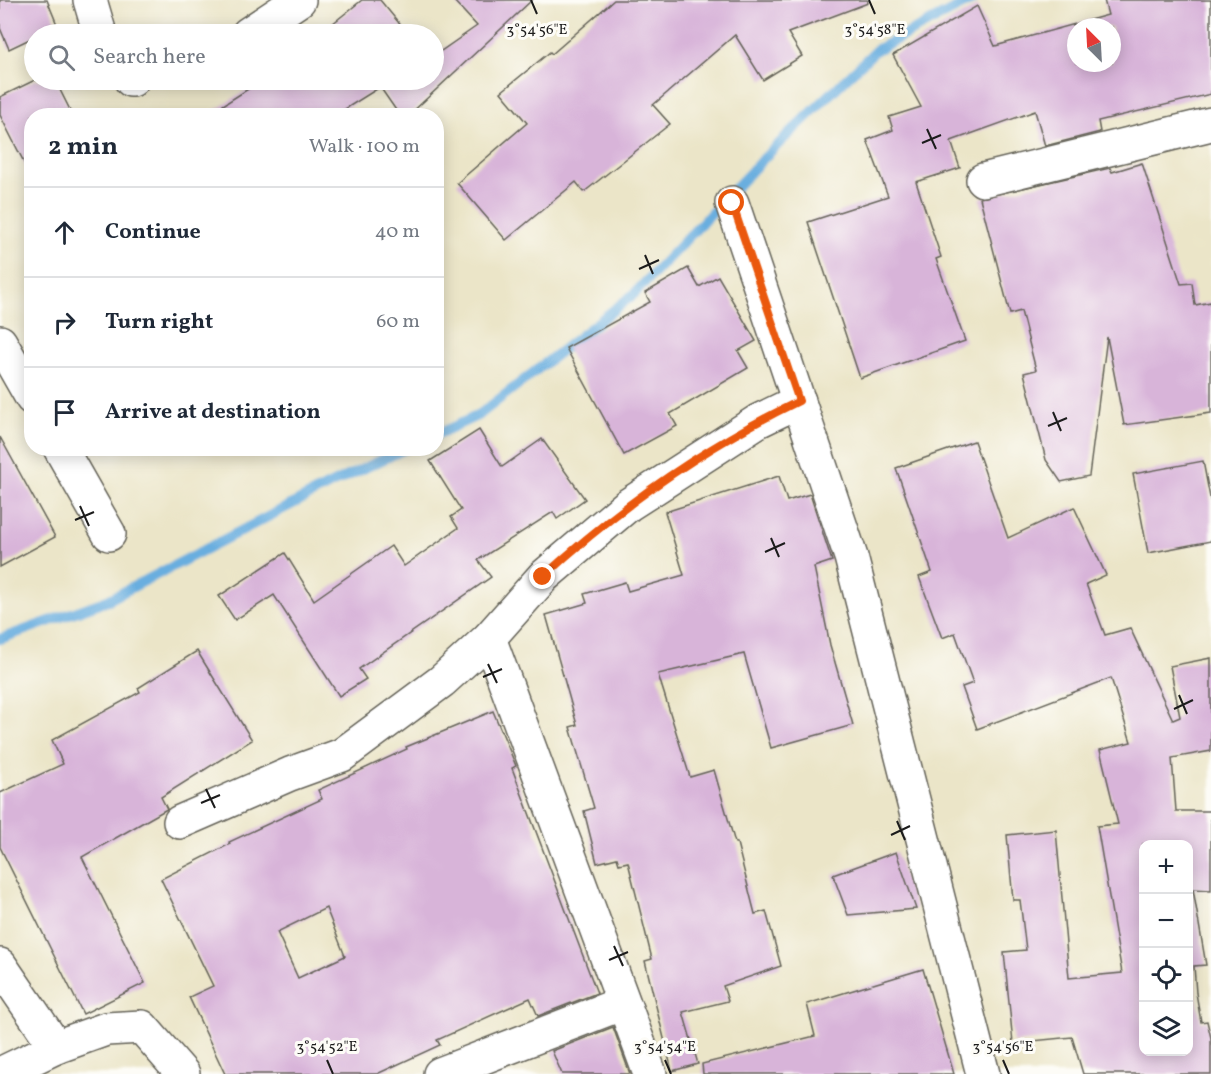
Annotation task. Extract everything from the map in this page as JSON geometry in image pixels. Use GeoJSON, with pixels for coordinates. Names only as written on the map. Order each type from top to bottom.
{"type":"FeatureCollection","features":[{"type":"Feature","properties":{"kind":"street"},"geometry":{"type":"LineString","coordinates":[[90,0],[97,24]]}},
{"type":"Feature","properties":{"kind":"street"},"geometry":{"type":"LineString","coordinates":[[263,24],[299,0]]}},
{"type":"Feature","properties":{"kind":"street"},"geometry":{"type":"LineString","coordinates":[[983,180],[1211,124]]}},
{"type":"Feature","properties":{"kind":"street"},"geometry":{"type":"LineString","coordinates":[[732,203],[851,557],[983,1074]]}},
{"type":"Feature","properties":{"kind":"street"},"geometry":{"type":"LineString","coordinates":[[0,342],[24,384]]}},
{"type":"Feature","properties":{"kind":"street"},"geometry":{"type":"LineString","coordinates":[[180,822],[290,774],[342,755],[442,681],[489,638],[543,577],[628,505],[758,421],[799,401]]}},
{"type":"Feature","properties":{"kind":"street"},"geometry":{"type":"LineString","coordinates":[[65,456],[110,534]]}},
{"type":"Feature","properties":{"kind":"street"},"geometry":{"type":"LineString","coordinates":[[489,638],[650,1074]]}},
{"type":"Feature","properties":{"kind":"street"},"geometry":{"type":"LineString","coordinates":[[0,965],[56,1047]]}},
{"type":"Feature","properties":{"kind":"street"},"geometry":{"type":"LineString","coordinates":[[440,1074],[623,1004]]}},
{"type":"Feature","properties":{"kind":"street"},"geometry":{"type":"LineString","coordinates":[[0,1074],[56,1047],[106,1029],[142,1027],[183,1074]]}},
{"type":"Feature","properties":{"kind":"building"},"geometry":{"type":"Polygon","coordinates":[[[0,0],[47,0],[57,24],[24,24],[24,42],[9,49],[0,28],[0,0]]]}},
{"type":"Feature","properties":{"kind":"building"},"geometry":{"type":"Polygon","coordinates":[[[362,0],[380,0],[400,24],[332,24],[362,0]]]}},
{"type":"Feature","properties":{"kind":"building"},"geometry":{"type":"Polygon","coordinates":[[[453,0],[532,0],[444,82],[444,49],[477,26],[453,0]]]}},
{"type":"Feature","properties":{"kind":"building"},"geometry":{"type":"Polygon","coordinates":[[[614,0],[868,0],[868,3],[788,33],[802,56],[763,80],[735,35],[653,105],[670,124],[584,192],[576,182],[506,240],[457,183],[527,123],[501,92],[550,52],[552,54],[614,0]]]}},
{"type":"Feature","properties":{"kind":"building"},"geometry":{"type":"Polygon","coordinates":[[[1104,0],[1211,0],[1211,94],[1098,121],[1100,132],[1045,146],[1035,111],[951,141],[960,168],[916,182],[941,257],[936,259],[965,341],[860,378],[808,222],[888,196],[867,140],[893,130],[889,117],[921,107],[893,55],[977,6],[995,46],[1067,26],[1067,72],[1121,72],[1121,18],[1097,18],[1108,15],[1104,0]]]}},
{"type":"Feature","properties":{"kind":"building"},"geometry":{"type":"Polygon","coordinates":[[[24,85],[24,90],[60,90],[69,108],[24,108],[24,162],[0,115],[0,97],[24,85]]]}},
{"type":"Feature","properties":{"kind":"building"},"geometry":{"type":"Polygon","coordinates":[[[246,90],[375,90],[347,108],[218,108],[246,90]]]}},
{"type":"Feature","properties":{"kind":"building"},"geometry":{"type":"Polygon","coordinates":[[[382,90],[436,90],[417,108],[394,108],[382,90]]]}},
{"type":"Feature","properties":{"kind":"building"},"geometry":{"type":"Polygon","coordinates":[[[1142,163],[1181,284],[1192,283],[1195,305],[1211,302],[1211,413],[1124,425],[1107,337],[1089,476],[1061,482],[1046,460],[1024,373],[1036,370],[1021,311],[1010,314],[980,198],[1110,168],[1112,172],[1142,163]]]}},
{"type":"Feature","properties":{"kind":"building"},"geometry":{"type":"Polygon","coordinates":[[[688,268],[699,287],[718,276],[756,341],[738,351],[748,368],[670,414],[677,426],[624,455],[566,348],[650,302],[645,293],[688,268]]]}},
{"type":"Feature","properties":{"kind":"building"},"geometry":{"type":"Polygon","coordinates":[[[479,430],[502,467],[542,439],[585,499],[557,519],[553,512],[478,560],[491,577],[359,669],[366,679],[339,696],[274,595],[235,620],[219,596],[285,553],[314,600],[391,546],[404,566],[458,528],[451,517],[461,510],[430,461],[438,456],[444,456],[444,452],[479,430]]]}},
{"type":"Feature","properties":{"kind":"building"},"geometry":{"type":"Polygon","coordinates":[[[0,437],[55,537],[0,567],[0,437]]]}},
{"type":"Feature","properties":{"kind":"building"},"geometry":{"type":"Polygon","coordinates":[[[974,441],[1008,538],[1074,507],[1106,575],[1086,584],[1105,635],[1130,628],[1173,720],[1180,717],[1170,666],[1211,658],[1211,751],[1172,758],[1176,811],[1211,811],[1211,890],[1193,889],[1206,965],[1194,966],[1196,993],[1201,1022],[1207,1021],[1211,1038],[1211,1074],[1083,1074],[1072,1037],[1013,1043],[1004,952],[1026,950],[1020,900],[1013,900],[1007,835],[1056,830],[1069,978],[1122,973],[1097,826],[1118,824],[1100,750],[1131,742],[1111,678],[977,729],[962,687],[973,683],[955,633],[942,638],[919,577],[932,572],[896,468],[974,441]]]}},
{"type":"Feature","properties":{"kind":"building"},"geometry":{"type":"Polygon","coordinates":[[[1203,461],[1211,503],[1211,541],[1148,553],[1133,474],[1203,461]]]}},
{"type":"Feature","properties":{"kind":"building"},"geometry":{"type":"Polygon","coordinates":[[[779,476],[787,501],[810,494],[832,561],[814,567],[830,645],[853,725],[771,748],[744,654],[658,674],[690,777],[714,770],[735,843],[737,843],[755,914],[766,911],[781,966],[723,986],[728,1001],[683,1012],[698,1064],[672,1071],[645,961],[652,959],[628,862],[619,864],[617,858],[597,863],[584,811],[594,808],[570,727],[577,725],[546,615],[587,603],[584,594],[625,582],[628,591],[684,575],[665,512],[779,476]]]}},
{"type":"Feature","properties":{"kind":"building"},"geometry":{"type":"Polygon","coordinates":[[[197,651],[252,740],[161,797],[167,809],[82,857],[145,983],[83,1014],[0,847],[0,793],[63,764],[52,740],[140,692],[138,688],[197,651]]]}},
{"type":"Feature","properties":{"kind":"building"},"geometry":{"type":"Polygon","coordinates":[[[493,711],[516,766],[512,768],[597,993],[538,1016],[530,998],[437,1040],[440,1045],[377,1074],[225,1074],[189,997],[213,986],[161,879],[230,844],[229,842],[322,799],[318,790],[407,749],[406,747],[493,711]],[[326,908],[277,932],[298,978],[345,956],[326,908]]]}},
{"type":"Feature","properties":{"kind":"building"},"geometry":{"type":"Polygon","coordinates":[[[896,852],[916,909],[848,915],[833,875],[896,852]]]}},
{"type":"Feature","properties":{"kind":"building"},"geometry":{"type":"Polygon","coordinates":[[[923,969],[954,1074],[703,1074],[702,1064],[815,1036],[807,1004],[923,969]]]}},
{"type":"Feature","properties":{"kind":"building"},"geometry":{"type":"Polygon","coordinates":[[[613,1027],[630,1074],[562,1074],[552,1051],[613,1027]]]}},
{"type":"Feature","properties":{"kind":"waterway"},"geometry":{"type":"LineString","coordinates":[[444,431],[479,415],[634,294],[763,159],[876,50],[972,0]]}},
{"type":"Feature","properties":{"kind":"waterway"},"geometry":{"type":"LineString","coordinates":[[0,639],[108,600],[331,484],[390,456]]}},
{"type":"Feature","properties":{"kind":"route"},"geometry":{"type":"LineString","coordinates":[[543,577],[628,505],[758,421],[799,401],[732,203]]}}]}
